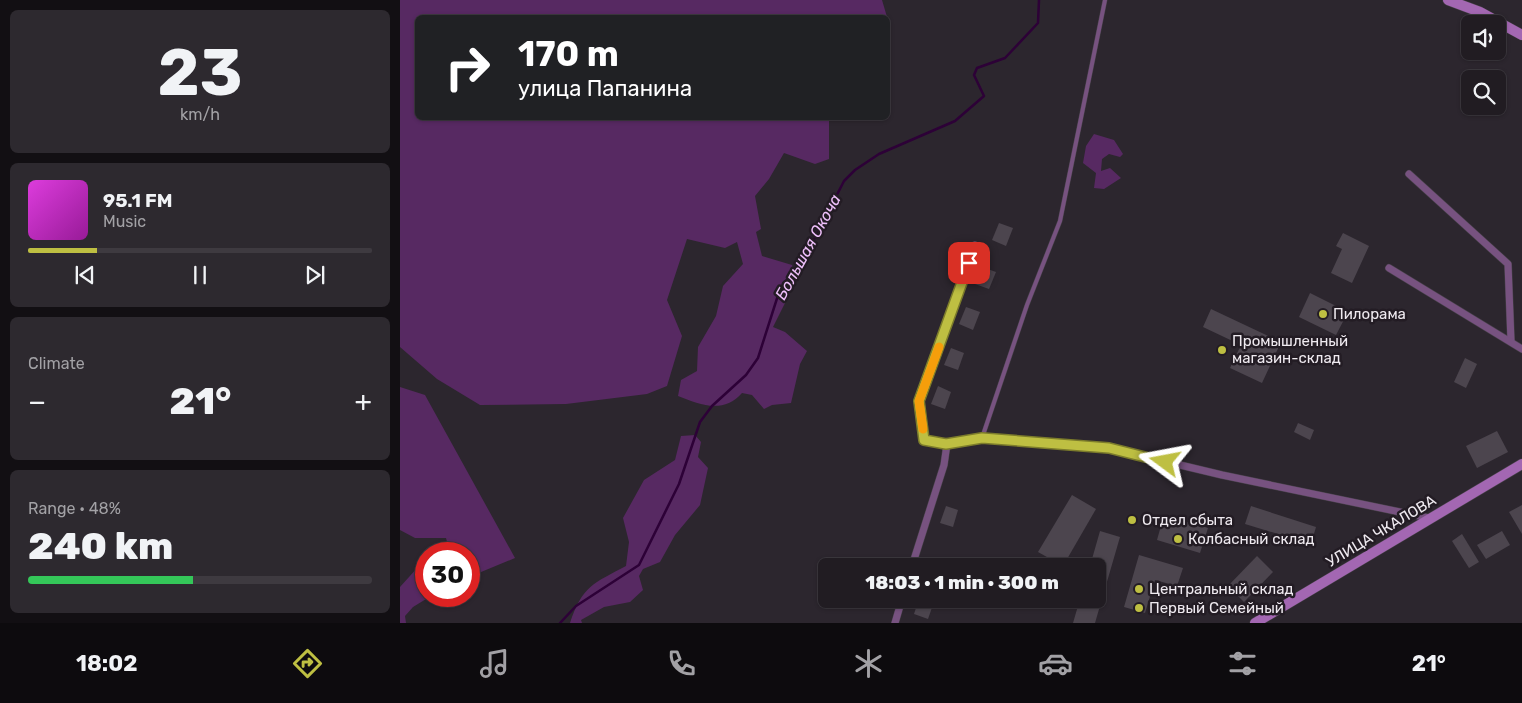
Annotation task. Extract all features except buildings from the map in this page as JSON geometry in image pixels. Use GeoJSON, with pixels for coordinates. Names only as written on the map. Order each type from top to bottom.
{"type":"FeatureCollection","features":[{"type":"Feature","properties":{"kind":"street"},"geometry":{"type":"LineString","coordinates":[[1448,0],[1480,12],[1522,34]]}},
{"type":"Feature","properties":{"kind":"street"},"geometry":{"type":"LineString","coordinates":[[1409,174],[1508,264],[1511,341]]}},
{"type":"Feature","properties":{"kind":"street"},"geometry":{"type":"LineString","coordinates":[[975,245],[919,401],[924,440],[946,444],[982,438],[1109,448],[1222,475],[1428,518]]}},
{"type":"Feature","properties":{"kind":"street"},"geometry":{"type":"LineString","coordinates":[[1388,268],[1522,349]]}},
{"type":"Feature","properties":{"kind":"street"},"geometry":{"type":"LineString","coordinates":[[915,558],[944,465],[946,444]]}},
{"type":"Feature","properties":{"kind":"street","name":"УЛИЦА ЧКАЛОВА"},"geometry":{"type":"LineString","coordinates":[[1255,623],[1428,518],[1522,464]]}},
{"type":"Feature","properties":{"kind":"street"},"geometry":{"type":"LineString","coordinates":[[895,623],[899,608]]}},
{"type":"Feature","properties":{"kind":"lane"},"geometry":{"type":"LineString","coordinates":[[982,438],[1027,305],[1060,221],[1105,0]]}},
{"type":"Feature","properties":{"kind":"shaded area"},"geometry":{"type":"Polygon","coordinates":[[[400,0],[882,0],[886,15],[415,15],[415,120],[829,120],[829,159],[815,164],[784,153],[769,179],[755,196],[761,229],[756,232],[762,256],[792,265],[797,279],[773,327],[785,332],[807,351],[800,364],[791,403],[772,405],[764,409],[752,395],[742,393],[728,404],[712,406],[703,405],[678,396],[681,380],[697,371],[698,347],[716,316],[723,286],[743,264],[737,242],[725,248],[687,239],[667,300],[682,336],[667,386],[647,394],[566,404],[480,405],[437,379],[400,347],[400,0]]]}},
{"type":"Feature","properties":{"kind":"shaded area"},"geometry":{"type":"Polygon","coordinates":[[[1094,134],[1114,140],[1123,154],[1120,157],[1109,154],[1102,159],[1101,171],[1110,168],[1121,178],[1104,189],[1094,188],[1096,173],[1083,163],[1086,146],[1094,134]]]}},
{"type":"Feature","properties":{"kind":"shaded area"},"geometry":{"type":"Polygon","coordinates":[[[400,387],[425,395],[515,558],[480,572],[480,542],[447,542],[446,538],[415,538],[400,530],[400,387]]]}},
{"type":"Feature","properties":{"kind":"shaded area"},"geometry":{"type":"Polygon","coordinates":[[[695,435],[701,442],[698,457],[708,468],[700,505],[675,535],[660,562],[643,569],[639,576],[643,590],[630,602],[604,607],[581,620],[582,623],[570,623],[579,601],[590,587],[626,566],[629,542],[623,518],[644,480],[675,460],[681,436],[695,435]]]}},
{"type":"Feature","properties":{"kind":"shaded area"},"geometry":{"type":"Polygon","coordinates":[[[415,570],[415,606],[405,616],[406,623],[400,623],[400,587],[415,570]]]}},
{"type":"Feature","properties":{"kind":"waterway","name":"Большая Окоча"},"geometry":{"type":"LineString","coordinates":[[560,623],[576,606],[639,565],[679,484],[700,422],[712,406],[746,375],[758,358],[780,289],[807,253],[844,181],[855,170],[879,154],[955,121],[984,96],[974,75],[977,68],[1005,58],[1038,23],[1039,0]]}},
{"type":"Feature","properties":{"kind":"slow traffic"},"geometry":{"type":"LineString","coordinates":[[923,429],[919,401],[939,347]]}},
{"type":"Feature","properties":{"kind":"place","name":"Пилорама"},"geometry":{"type":"Point","coordinates":[1323,314]}},
{"type":"Feature","properties":{"kind":"place","name":"Промышленный магазин-склад"},"geometry":{"type":"Point","coordinates":[1222,350]}},
{"type":"Feature","properties":{"kind":"place","name":"Отдел сбыта"},"geometry":{"type":"Point","coordinates":[1132,520]}},
{"type":"Feature","properties":{"kind":"place","name":"Колбасный склад"},"geometry":{"type":"Point","coordinates":[1178,539]}},
{"type":"Feature","properties":{"kind":"place","name":"Центральный склад"},"geometry":{"type":"Point","coordinates":[1139,589]}},
{"type":"Feature","properties":{"kind":"place","name":"Первый Семейный"},"geometry":{"type":"Point","coordinates":[1139,608]}},
{"type":"Feature","properties":{"kind":"route"},"geometry":{"type":"LineString","coordinates":[[969,263],[919,401],[924,440],[946,444],[982,438],[1109,448],[1165,462]]}}]}
